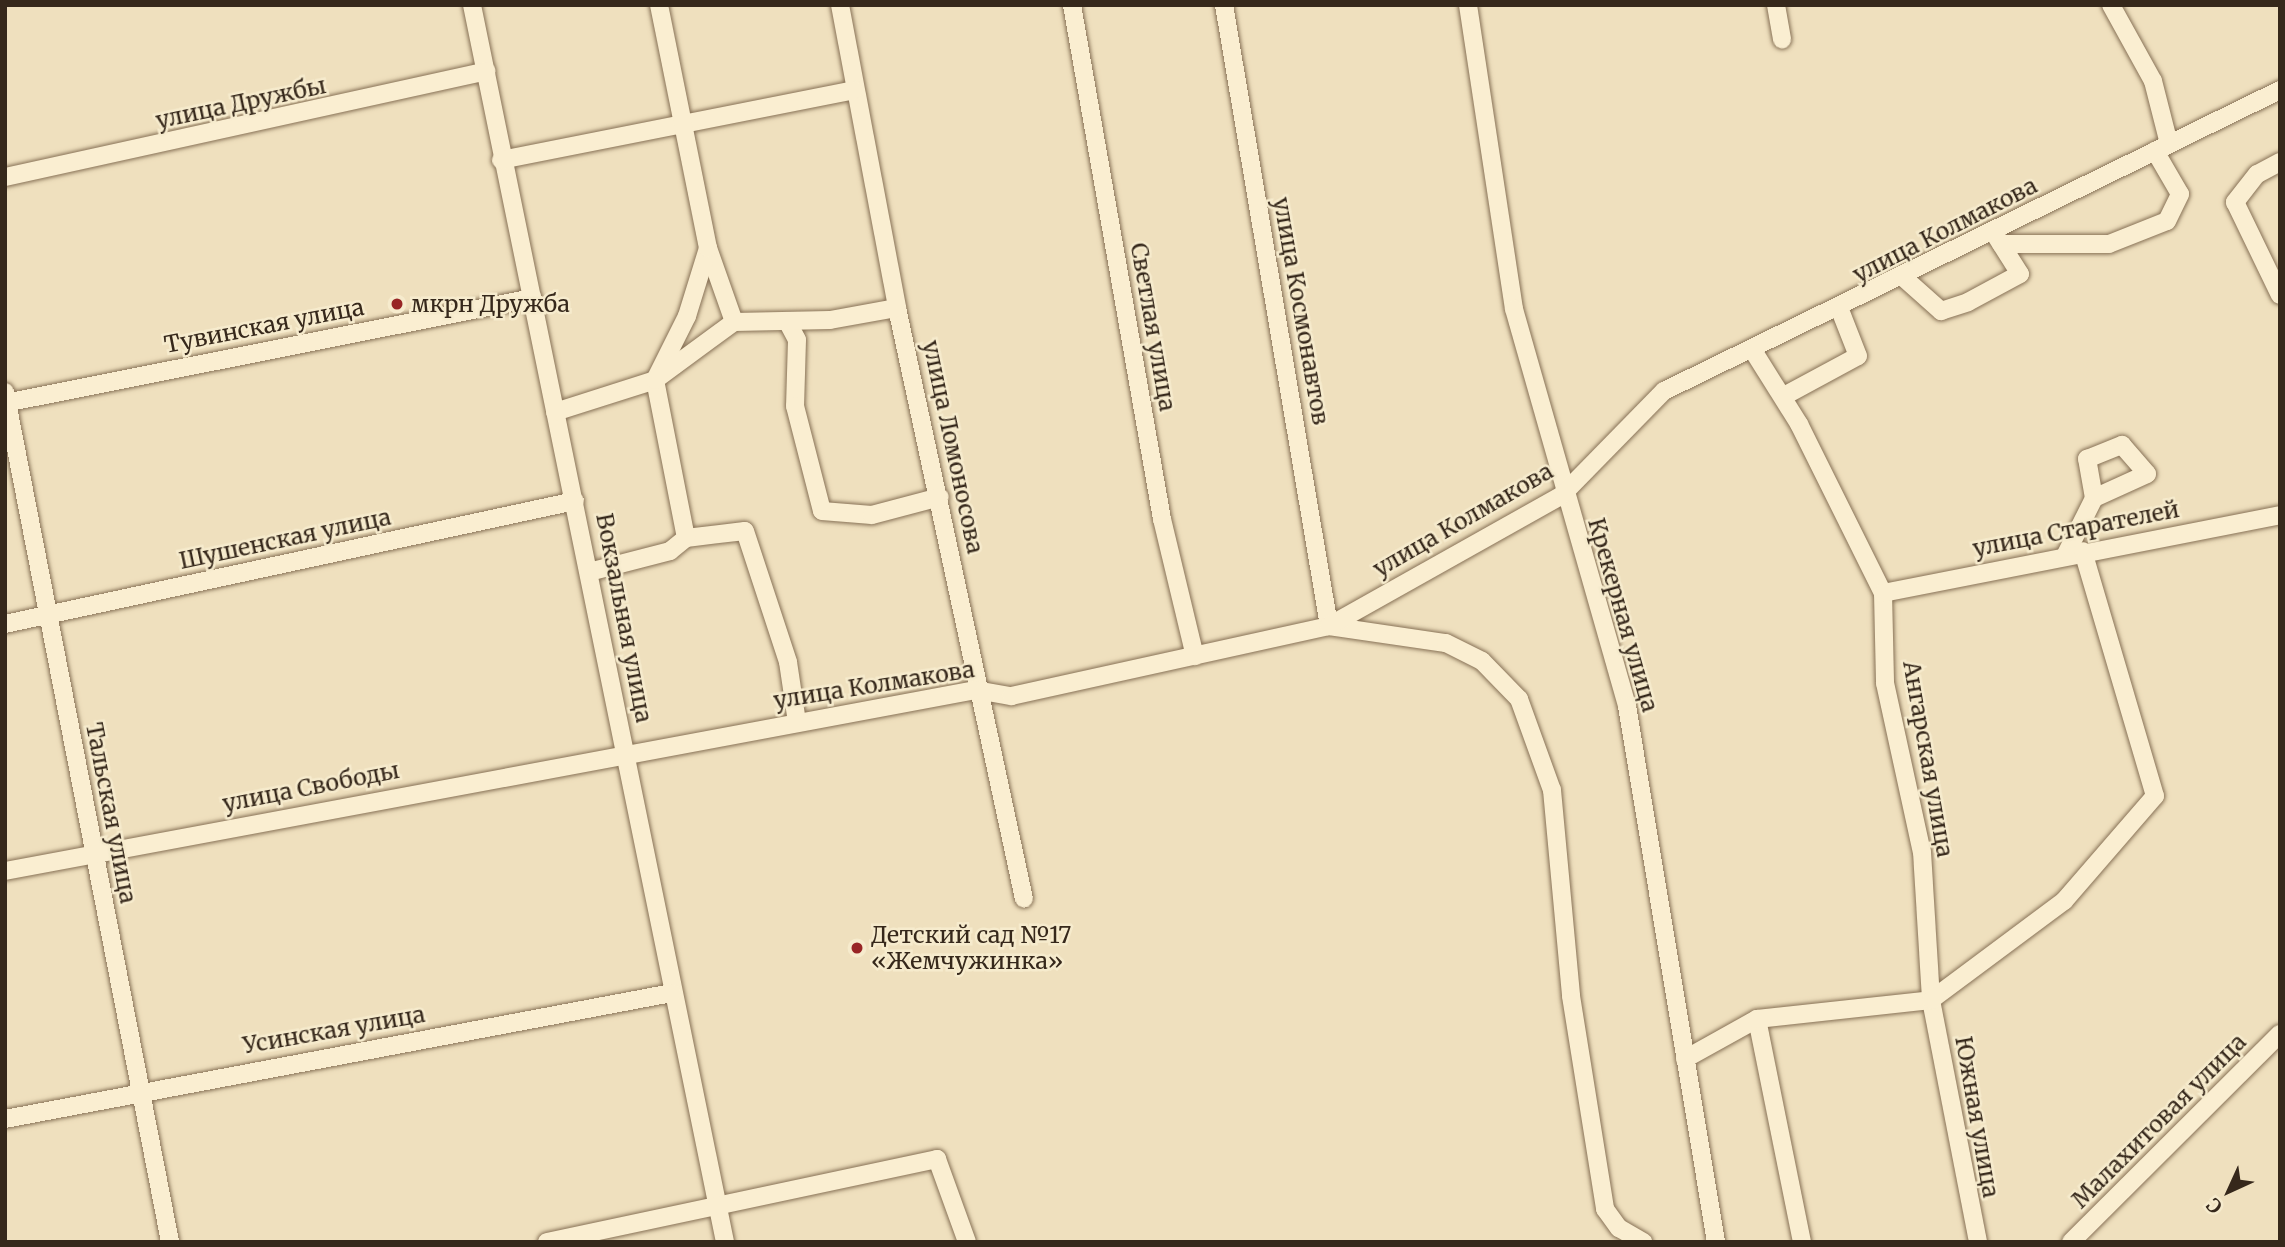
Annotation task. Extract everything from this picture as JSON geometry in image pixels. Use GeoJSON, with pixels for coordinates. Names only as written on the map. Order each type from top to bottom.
{"type":"FeatureCollection","features":[{"type":"Feature","properties":{"kind":"street","name":"Вокзальная улица"},"geometry":{"type":"LineString","coordinates":[[471,5],[575,501],[672,993],[725,1242]]}},
{"type":"Feature","properties":{"kind":"street"},"geometry":{"type":"LineString","coordinates":[[659,5],[708,248],[734,322]]}},
{"type":"Feature","properties":{"kind":"street","name":"улица Ломоносова"},"geometry":{"type":"LineString","coordinates":[[839,5],[897,308],[940,497],[976,690],[1024,898]]}},
{"type":"Feature","properties":{"kind":"street","name":"Светлая улица"},"geometry":{"type":"LineString","coordinates":[[1072,5],[1162,519],[1195,656]]}},
{"type":"Feature","properties":{"kind":"street","name":"улица Космонавтов"},"geometry":{"type":"LineString","coordinates":[[1224,5],[1329,625]]}},
{"type":"Feature","properties":{"kind":"street","name":"Крекерная улица"},"geometry":{"type":"LineString","coordinates":[[1468,5],[1514,309],[1562,495],[1627,706],[1716,1242]]}},
{"type":"Feature","properties":{"kind":"street"},"geometry":{"type":"LineString","coordinates":[[1776,5],[1782,39]]}},
{"type":"Feature","properties":{"kind":"street"},"geometry":{"type":"LineString","coordinates":[[1997,238],[2109,244],[2166,221],[2180,194],[2162,148],[2153,81],[2111,5]]}},
{"type":"Feature","properties":{"kind":"street","name":"улица Дружбы"},"geometry":{"type":"LineString","coordinates":[[5,177],[486,71]]}},
{"type":"Feature","properties":{"kind":"street"},"geometry":{"type":"LineString","coordinates":[[502,160],[855,90]]}},
{"type":"Feature","properties":{"kind":"street","name":"улица Колмакова"},"geometry":{"type":"LineString","coordinates":[[625,752],[976,690],[1011,696],[1329,625],[1562,495],[1664,391],[1904,278],[1997,238],[2162,148],[2280,90]]}},
{"type":"Feature","properties":{"kind":"street"},"geometry":{"type":"LineString","coordinates":[[2280,162],[2257,174],[2235,202],[2280,295]]}},
{"type":"Feature","properties":{"kind":"street"},"geometry":{"type":"LineString","coordinates":[[1904,278],[1941,311],[1968,302],[2020,274],[1997,238]]}},
{"type":"Feature","properties":{"kind":"street"},"geometry":{"type":"LineString","coordinates":[[686,538],[655,380],[687,316],[708,248]]}},
{"type":"Feature","properties":{"kind":"street","name":"Тувинская улица"},"geometry":{"type":"LineString","coordinates":[[6,400],[533,298]]}},
{"type":"Feature","properties":{"kind":"street"},"geometry":{"type":"LineString","coordinates":[[555,412],[655,380],[734,322],[788,321],[897,308]]}},
{"type":"Feature","properties":{"kind":"street"},"geometry":{"type":"LineString","coordinates":[[1784,396],[1858,356],[1840,310]]}},
{"type":"Feature","properties":{"kind":"street"},"geometry":{"type":"LineString","coordinates":[[788,321],[797,340],[795,406],[822,511],[872,515],[940,497]]}},
{"type":"Feature","properties":{"kind":"street","name":"Ангарская улица"},"geometry":{"type":"LineString","coordinates":[[1752,349],[1784,396],[1883,593],[1885,683],[1922,852],[1931,1000]]}},
{"type":"Feature","properties":{"kind":"street","name":"Тальская улица"},"geometry":{"type":"LineString","coordinates":[[6,400],[170,1242]]}},
{"type":"Feature","properties":{"kind":"street"},"geometry":{"type":"LineString","coordinates":[[1685,1059],[1758,1020],[1931,1000],[2064,901],[2155,796],[2075,552],[2094,498]]}},
{"type":"Feature","properties":{"kind":"street","name":"Шушенская улица"},"geometry":{"type":"LineString","coordinates":[[5,624],[575,501]]}},
{"type":"Feature","properties":{"kind":"street","name":"улица Старателей"},"geometry":{"type":"LineString","coordinates":[[1883,593],[2075,552],[2280,515]]}},
{"type":"Feature","properties":{"kind":"street"},"geometry":{"type":"LineString","coordinates":[[589,572],[670,551],[686,538],[745,531],[788,662],[797,722]]}},
{"type":"Feature","properties":{"kind":"street"},"geometry":{"type":"LineString","coordinates":[[1329,625],[1446,643],[1482,660],[1519,699],[1552,790],[1571,996],[1605,1209],[1619,1228],[1643,1242]]}},
{"type":"Feature","properties":{"kind":"street","name":"улица Свободы"},"geometry":{"type":"LineString","coordinates":[[5,871],[625,752]]}},
{"type":"Feature","properties":{"kind":"street","name":"Усинская улица"},"geometry":{"type":"LineString","coordinates":[[5,1119],[139,1091],[672,993]]}},
{"type":"Feature","properties":{"kind":"street","name":"Южная улица"},"geometry":{"type":"LineString","coordinates":[[1931,1000],[1978,1242]]}},
{"type":"Feature","properties":{"kind":"street"},"geometry":{"type":"LineString","coordinates":[[1758,1020],[1802,1242]]}},
{"type":"Feature","properties":{"kind":"street","name":"Малахитовая улица"},"geometry":{"type":"LineString","coordinates":[[2071,1242],[2280,1034]]}},
{"type":"Feature","properties":{"kind":"street"},"geometry":{"type":"LineString","coordinates":[[547,1242],[937,1159],[967,1242]]}},
{"type":"Feature","properties":{"kind":"place","name":"мкрн Дружба"},"geometry":{"type":"Point","coordinates":[397,304]}},
{"type":"Feature","properties":{"kind":"place","name":"Детский сад №17 «Жемчужинка»"},"geometry":{"type":"Point","coordinates":[857,948]}}]}
